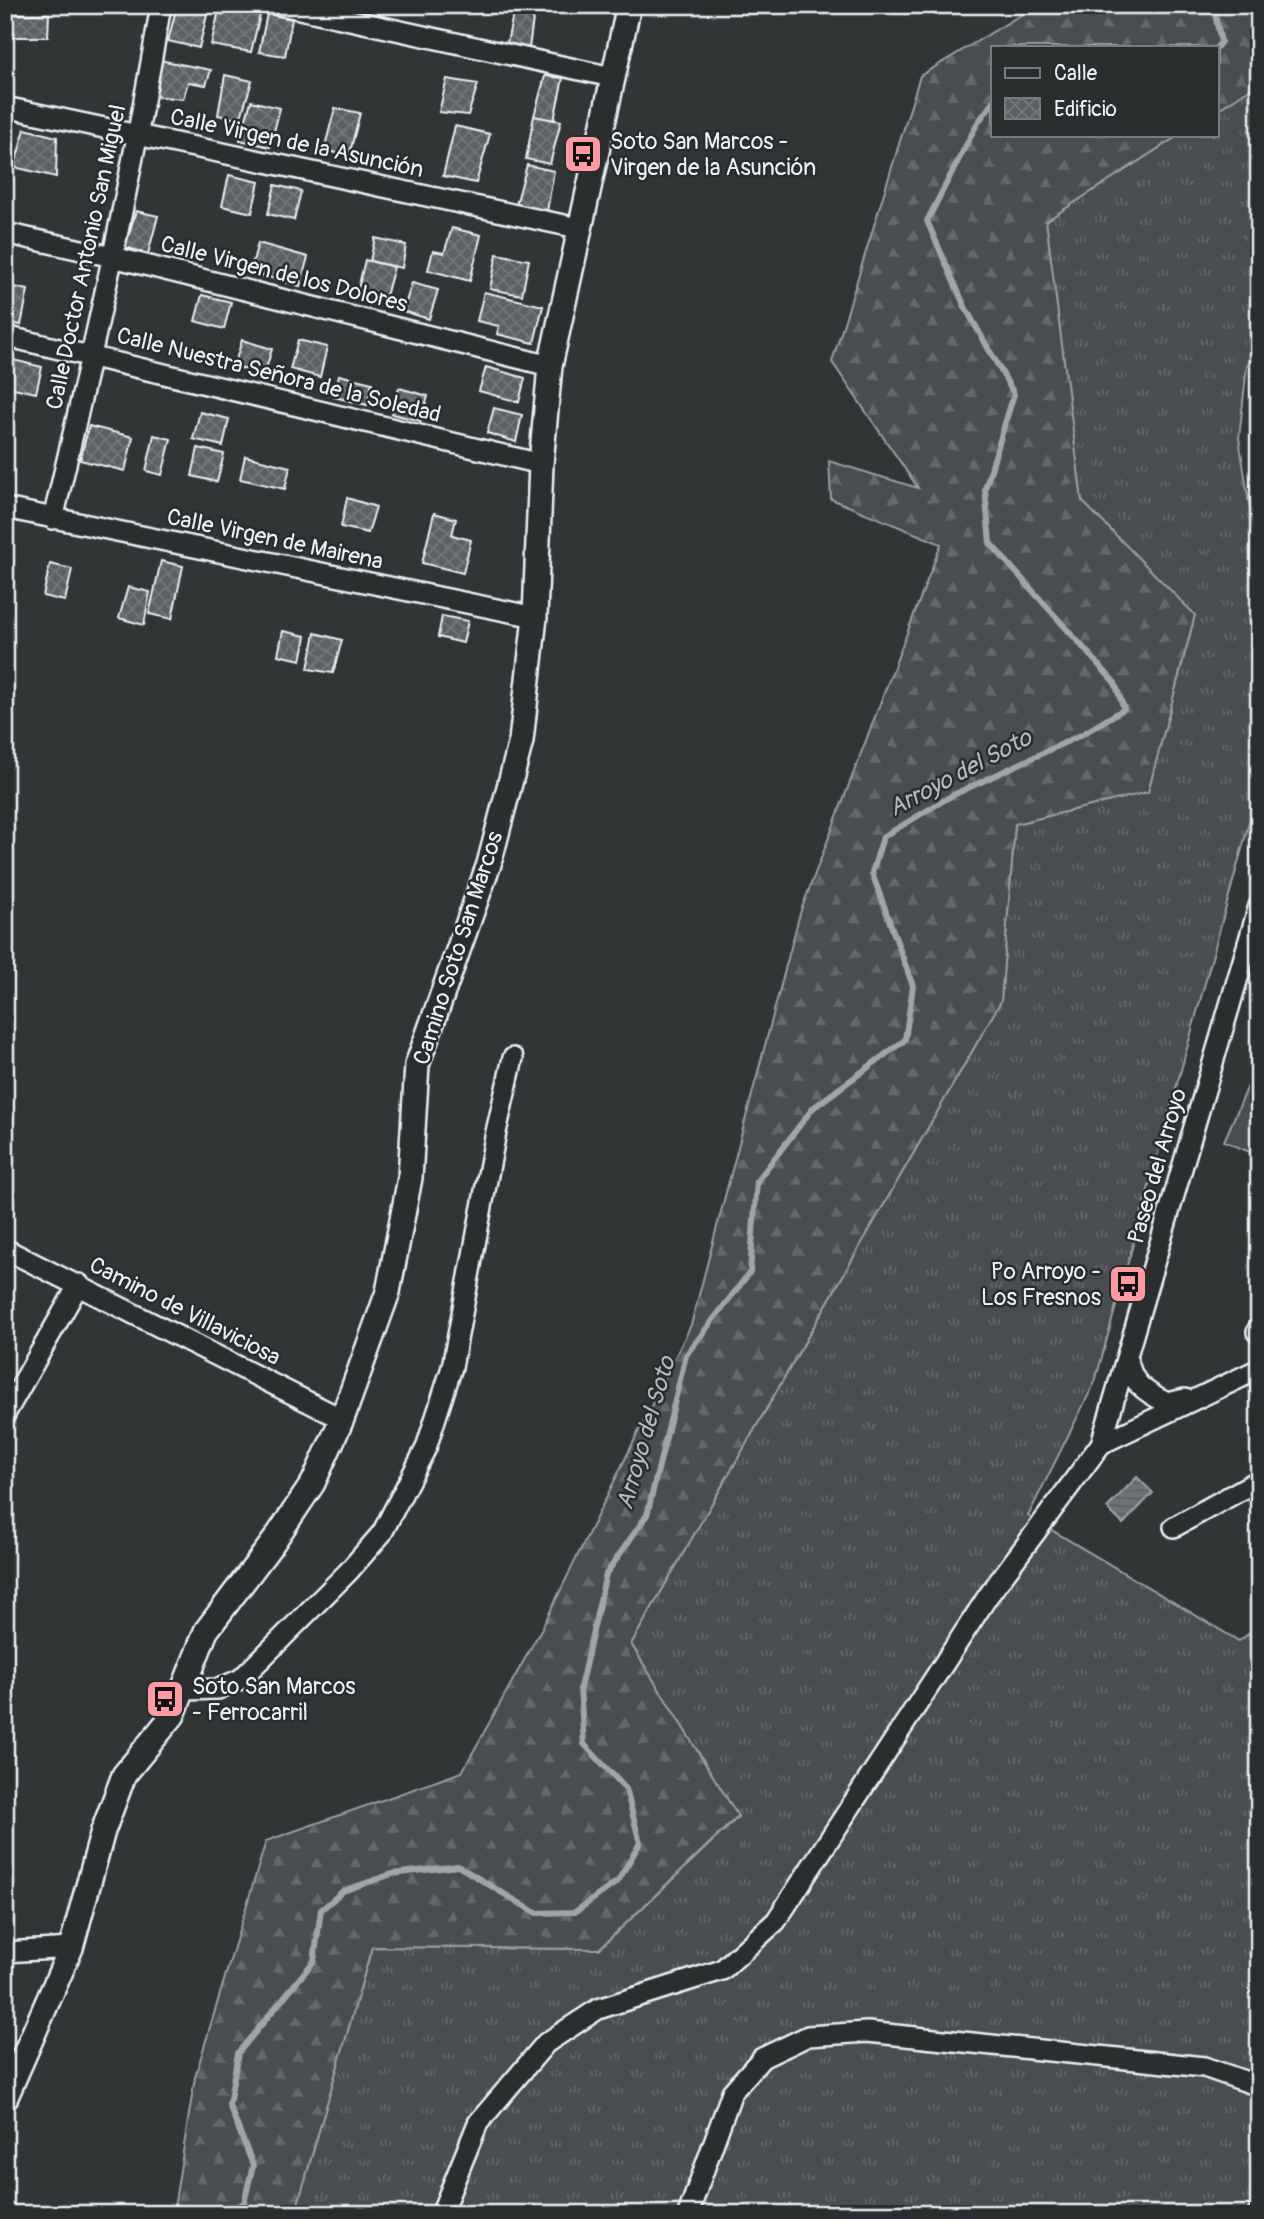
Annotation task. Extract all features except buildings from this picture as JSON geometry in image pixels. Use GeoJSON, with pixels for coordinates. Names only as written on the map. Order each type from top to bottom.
{"type":"FeatureCollection","features":[{"type":"Feature","properties":{"kind":"street","name":"Calle Doctor Antonio San Miguel"},"geometry":{"type":"LineString","coordinates":[[53,519],[93,355],[139,135],[160,5]]}},
{"type":"Feature","properties":{"kind":"street"},"geometry":{"type":"LineString","coordinates":[[281,5],[612,77]]}},
{"type":"Feature","properties":{"kind":"street","name":"Camino Soto San Marcos"},"geometry":{"type":"LineString","coordinates":[[5,2099],[71,1948],[103,1830],[124,1775],[173,1716],[206,1631],[313,1483],[342,1419],[388,1292],[410,1178],[417,1065],[489,864],[522,741],[535,617],[541,464],[550,366],[578,228],[629,5]]}},
{"type":"Feature","properties":{"kind":"street","name":"Calle Virgen de la Asunción"},"geometry":{"type":"LineString","coordinates":[[5,107],[578,228]]}},
{"type":"Feature","properties":{"kind":"street","name":"Calle Virgen de los Dolores"},"geometry":{"type":"LineString","coordinates":[[5,233],[113,257],[550,366]]}},
{"type":"Feature","properties":{"kind":"street","name":"Calle Nuestra Señora de la Soledad"},"geometry":{"type":"LineString","coordinates":[[5,336],[541,464]]}},
{"type":"Feature","properties":{"kind":"street","name":"Calle Virgen de Mairena"},"geometry":{"type":"LineString","coordinates":[[5,508],[535,617]]}},
{"type":"Feature","properties":{"kind":"street","name":"Paseo del Arroyo"},"geometry":{"type":"LineString","coordinates":[[441,2214],[478,2123],[546,2043],[598,2009],[722,1970],[776,1921],[988,1595],[1101,1444],[1259,906]]}},
{"type":"Feature","properties":{"kind":"street"},"geometry":{"type":"LineString","coordinates":[[184,1690],[218,1689],[241,1679],[348,1572],[382,1533],[395,1512],[426,1448],[452,1367],[496,1132],[513,1058]]}},
{"type":"Feature","properties":{"kind":"street","name":"Camino de Villaviciosa"},"geometry":{"type":"LineString","coordinates":[[5,1249],[79,1283],[131,1314],[342,1419]]}},
{"type":"Feature","properties":{"kind":"street"},"geometry":{"type":"LineString","coordinates":[[5,1414],[79,1283]]}},
{"type":"Feature","properties":{"kind":"street"},"geometry":{"type":"LineString","coordinates":[[1127,1355],[1130,1376],[1143,1392],[1167,1403],[1205,1394]]}},
{"type":"Feature","properties":{"kind":"street"},"geometry":{"type":"LineString","coordinates":[[1101,1444],[1259,1369]]}},
{"type":"Feature","properties":{"kind":"street"},"geometry":{"type":"LineString","coordinates":[[1174,1527],[1259,1480]]}},
{"type":"Feature","properties":{"kind":"street"},"geometry":{"type":"LineString","coordinates":[[5,1952],[71,1948]]}},
{"type":"Feature","properties":{"kind":"street"},"geometry":{"type":"LineString","coordinates":[[688,2214],[732,2092],[762,2058],[808,2036],[867,2032],[1204,2067],[1259,2087]]}},
{"type":"Feature","properties":{"kind":"green space"},"geometry":{"type":"Polygon","coordinates":[[[1037,5],[1259,5],[1259,83],[1218,109],[1218,46],[991,46],[991,136],[1177,136],[1046,221],[1082,501],[1195,615],[1148,792],[1015,824],[1001,1001],[631,1644],[738,1816],[599,1949],[372,1947],[295,2214],[173,2214],[195,2077],[266,1841],[462,1772],[543,1626],[691,1325],[800,913],[941,544],[831,499],[829,461],[918,488],[832,362],[920,76],[1037,5]]]}},
{"type":"Feature","properties":{"kind":"green space"},"geometry":{"type":"Polygon","coordinates":[[[1259,83],[1259,339],[1247,366],[1239,438],[1259,568],[1259,787],[1095,1382],[1028,1516],[1239,1641],[1259,1626],[1259,2214],[295,2214],[372,1947],[599,1949],[738,1817],[631,1644],[1001,1001],[1015,824],[1148,792],[1195,615],[1082,502],[1046,221],[1177,136],[1218,136],[1218,109],[1259,83]]]}},
{"type":"Feature","properties":{"kind":"green space"},"geometry":{"type":"Polygon","coordinates":[[[1259,1061],[1259,1156],[1224,1141],[1259,1061]]]}},
{"type":"Feature","properties":{"kind":"shaded area"},"geometry":{"type":"Polygon","coordinates":[[[1137,1477],[1153,1493],[1123,1524],[1107,1508],[1137,1477]]]}},
{"type":"Feature","properties":{"kind":"waterway","name":"Arroyo del Soto"},"geometry":{"type":"LineString","coordinates":[[1213,5],[1221,42],[1218,46]]}},
{"type":"Feature","properties":{"kind":"waterway","name":"Arroyo del Soto"},"geometry":{"type":"LineString","coordinates":[[221,2214],[244,2203],[253,2165],[229,2105],[238,2053],[314,1961],[321,1910],[343,1891],[392,1874],[458,1866],[536,1913],[575,1912],[618,1881],[640,1843],[626,1789],[584,1744],[580,1688],[606,1574],[647,1515],[686,1355],[750,1272],[757,1181],[813,1108],[905,1040],[913,986],[872,873],[883,837],[951,796],[1081,735],[1124,709],[1115,683],[990,543],[985,489],[1014,394],[965,307],[927,221],[977,124],[991,105]]}},
{"type":"Feature","properties":{"kind":"place","name":"Soto San Marcos - Virgen de la Asunción"},"geometry":{"type":"Point","coordinates":[583,154]}},
{"type":"Feature","properties":{"kind":"place","name":"Pº Arroyo - Los Fresnos"},"geometry":{"type":"Point","coordinates":[1128,1284]}},
{"type":"Feature","properties":{"kind":"place","name":"Soto San Marcos - Ferrocarril"},"geometry":{"type":"Point","coordinates":[165,1699]}}]}
